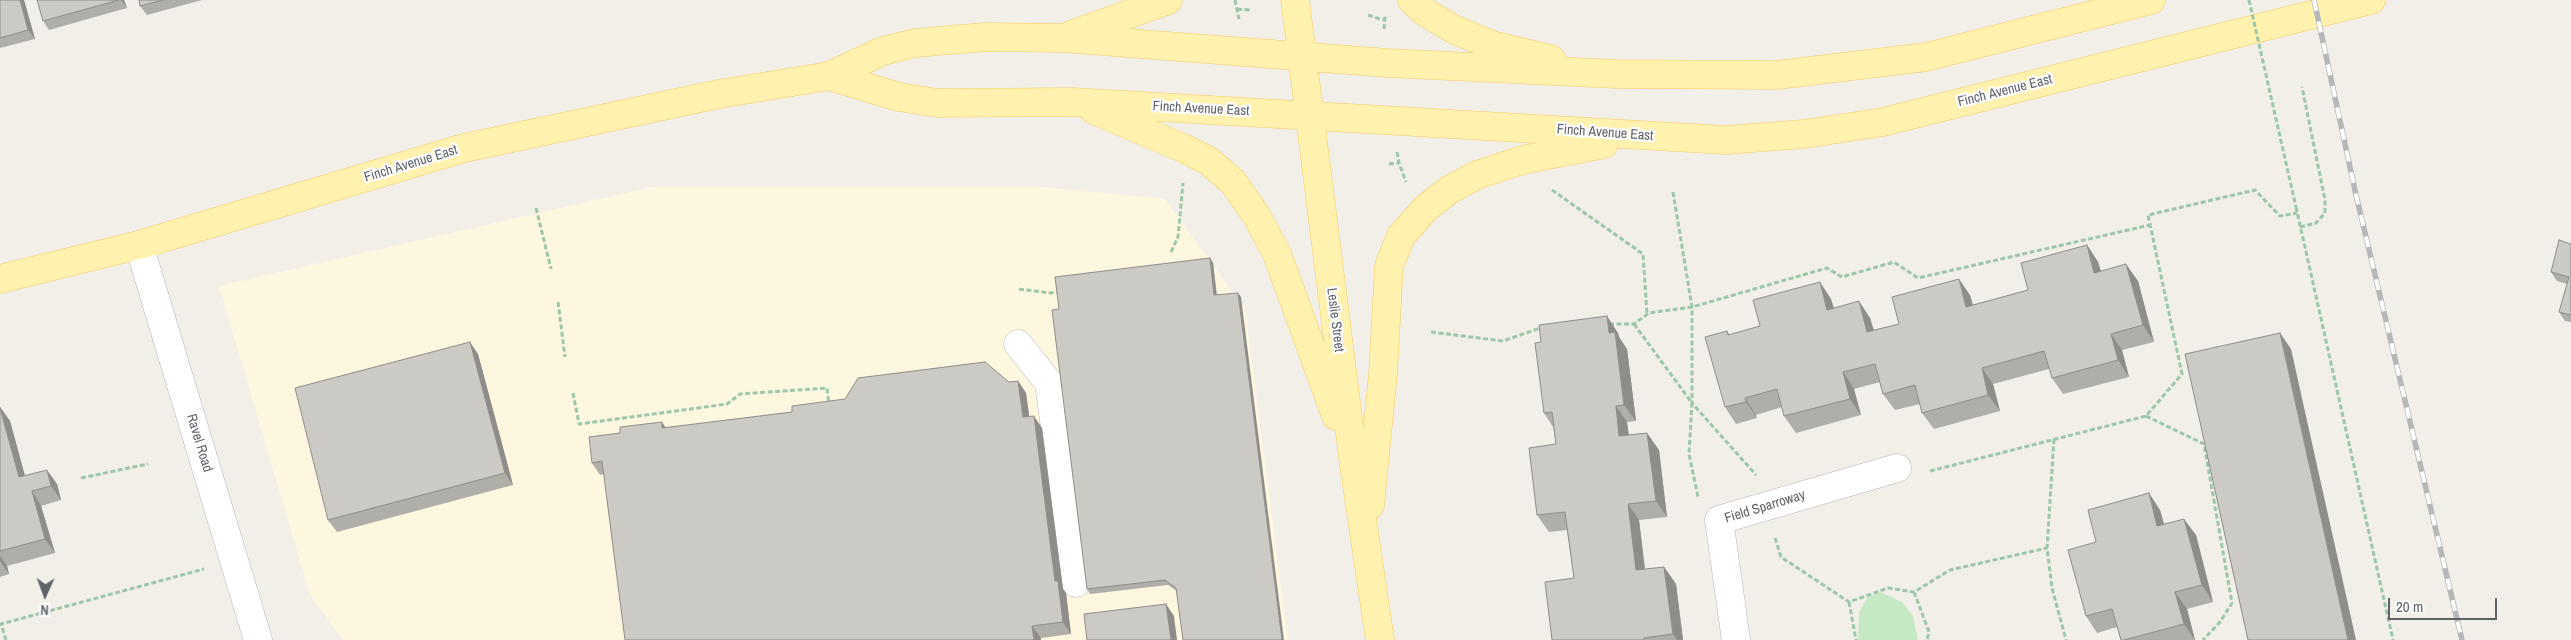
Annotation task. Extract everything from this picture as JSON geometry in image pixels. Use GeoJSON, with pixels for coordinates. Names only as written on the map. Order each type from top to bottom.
{"type":"FeatureCollection","features":[{"type":"Feature","properties":{"kind":"main road"},"geometry":{"type":"LineString","coordinates":[[1063,38],[1168,0]]}},
{"type":"Feature","properties":{"kind":"main road","name":"Leslie Street"},"geometry":{"type":"LineString","coordinates":[[1294,0],[1354,465],[1380,640]]}},
{"type":"Feature","properties":{"kind":"main road"},"geometry":{"type":"LineString","coordinates":[[1412,0],[1425,12],[1455,30],[1492,45],[1616,74]]}},
{"type":"Feature","properties":{"kind":"main road","name":"Finch Avenue East"},"geometry":{"type":"LineString","coordinates":[[0,279],[139,245],[464,148],[719,94],[828,76],[883,51],[915,43],[984,37],[1063,38],[1301,57],[1616,74],[1777,75],[1926,57],[2150,0]]}},
{"type":"Feature","properties":{"kind":"main road","name":"Finch Avenue East"},"geometry":{"type":"LineString","coordinates":[[828,76],[863,88],[899,97],[938,103],[1072,102],[1726,140],[1804,134],[1883,122],[2371,0]]}},
{"type":"Feature","properties":{"kind":"main road"},"geometry":{"type":"LineString","coordinates":[[1072,102],[1183,148],[1209,161],[1233,182],[1256,215],[1277,254],[1354,465]]}},
{"type":"Feature","properties":{"kind":"main road"},"geometry":{"type":"LineString","coordinates":[[1366,544],[1383,374],[1389,266],[1401,236],[1426,208],[1450,190],[1477,175],[1522,160],[1652,136]]}},
{"type":"Feature","properties":{"kind":"street","name":"Ravel Road"},"geometry":{"type":"LineString","coordinates":[[139,245],[258,640]]}},
{"type":"Feature","properties":{"kind":"street"},"geometry":{"type":"LineString","coordinates":[[1018,344],[1049,383],[1076,583]]}},
{"type":"Feature","properties":{"kind":"street","name":"Field Sparroway"},"geometry":{"type":"LineString","coordinates":[[1736,640],[1719,520],[1897,468]]}},
{"type":"Feature","properties":{"kind":"path"},"geometry":{"type":"LineString","coordinates":[[1235,0],[1240,24]]}},
{"type":"Feature","properties":{"kind":"path"},"geometry":{"type":"LineString","coordinates":[[2249,0],[2393,640]]}},
{"type":"Feature","properties":{"kind":"path"},"geometry":{"type":"LineString","coordinates":[[1237,9],[1250,10]]}},
{"type":"Feature","properties":{"kind":"path"},"geometry":{"type":"LineString","coordinates":[[1368,15],[1383,20]]}},
{"type":"Feature","properties":{"kind":"path"},"geometry":{"type":"LineString","coordinates":[[2300,227],[2316,223],[2325,213],[2325,200],[2302,87]]}},
{"type":"Feature","properties":{"kind":"path"},"geometry":{"type":"LineString","coordinates":[[1397,151],[1399,164],[1408,186]]}},
{"type":"Feature","properties":{"kind":"path"},"geometry":{"type":"LineString","coordinates":[[1389,164],[1399,164]]}},
{"type":"Feature","properties":{"kind":"path"},"geometry":{"type":"LineString","coordinates":[[1171,252],[1178,237],[1183,182]]}},
{"type":"Feature","properties":{"kind":"path"},"geometry":{"type":"LineString","coordinates":[[1552,190],[1643,254],[1648,314]]}},
{"type":"Feature","properties":{"kind":"path"},"geometry":{"type":"LineString","coordinates":[[1897,468],[1925,472],[2146,416],[2182,374],[2148,216],[2256,190],[2280,216],[2297,213]]}},
{"type":"Feature","properties":{"kind":"path"},"geometry":{"type":"LineString","coordinates":[[1673,192],[1692,307],[1692,403],[1689,454],[1696,496],[1719,520]]}},
{"type":"Feature","properties":{"kind":"path"},"geometry":{"type":"LineString","coordinates":[[536,208],[551,268]]}},
{"type":"Feature","properties":{"kind":"path"},"geometry":{"type":"LineString","coordinates":[[1606,324],[1634,324],[1648,314],[1692,307],[1827,268],[1842,277],[1894,262],[1918,278],[2150,224]]}},
{"type":"Feature","properties":{"kind":"path"},"geometry":{"type":"LineString","coordinates":[[1019,289],[1050,293],[1065,291]]}},
{"type":"Feature","properties":{"kind":"path"},"geometry":{"type":"LineString","coordinates":[[558,302],[565,357]]}},
{"type":"Feature","properties":{"kind":"path"},"geometry":{"type":"LineString","coordinates":[[1432,332],[1503,341],[1552,324]]}},
{"type":"Feature","properties":{"kind":"path"},"geometry":{"type":"LineString","coordinates":[[1634,324],[1692,403],[1758,477]]}},
{"type":"Feature","properties":{"kind":"path"},"geometry":{"type":"LineString","coordinates":[[573,392],[580,424],[727,404],[740,394],[827,388],[830,414]]}},
{"type":"Feature","properties":{"kind":"path"},"geometry":{"type":"LineString","coordinates":[[2146,416],[2204,444],[2232,602],[2220,622],[2203,640]]}},
{"type":"Feature","properties":{"kind":"path"},"geometry":{"type":"LineString","coordinates":[[2054,439],[2048,548],[2052,588],[2066,640]]}},
{"type":"Feature","properties":{"kind":"path"},"geometry":{"type":"LineString","coordinates":[[81,478],[148,464]]}},
{"type":"Feature","properties":{"kind":"path"},"geometry":{"type":"LineString","coordinates":[[1766,506],[1781,557],[1849,602],[1856,640]]}},
{"type":"Feature","properties":{"kind":"path"},"geometry":{"type":"LineString","coordinates":[[1849,602],[1888,588],[1914,592],[1950,570],[2048,548]]}},
{"type":"Feature","properties":{"kind":"path"},"geometry":{"type":"LineString","coordinates":[[6,640],[1,624],[234,560]]}},
{"type":"Feature","properties":{"kind":"path"},"geometry":{"type":"LineString","coordinates":[[1914,592],[1929,632],[1927,640]]}},
{"type":"Feature","properties":{"kind":"shaded area"},"geometry":{"type":"Polygon","coordinates":[[[652,187],[1042,187],[1165,199],[1245,309],[1288,640],[343,640],[310,595],[219,286],[652,187]]]}},
{"type":"Feature","properties":{"kind":"green space"},"geometry":{"type":"Polygon","coordinates":[[[1880,592],[1902,602],[1913,616],[1918,640],[1858,640],[1859,613],[1867,598],[1880,592]]]}},
{"type":"Feature","properties":{"kind":"building"},"geometry":{"type":"Polygon","coordinates":[[[0,0],[20,0],[28,30],[0,38],[0,0]]]}},
{"type":"Feature","properties":{"kind":"building"},"geometry":{"type":"Polygon","coordinates":[[[37,0],[119,0],[43,21],[37,0]]]}},
{"type":"Feature","properties":{"kind":"building"},"geometry":{"type":"Polygon","coordinates":[[[139,0],[163,0],[140,6],[139,0]]]}},
{"type":"Feature","properties":{"kind":"building"},"geometry":{"type":"Polygon","coordinates":[[[2559,240],[2571,244],[2571,315],[2559,312],[2569,277],[2551,272],[2559,240]]]}},
{"type":"Feature","properties":{"kind":"building"},"geometry":{"type":"Polygon","coordinates":[[[2087,245],[2094,273],[2126,264],[2143,325],[2111,334],[2118,360],[2052,378],[2044,351],[1982,368],[1988,395],[1922,413],[1915,385],[1883,394],[1875,364],[1843,372],[1850,399],[1784,416],[1777,389],[1745,398],[1746,402],[1725,407],[1705,337],[1727,331],[1728,335],[1760,326],[1753,300],[1820,282],[1827,310],[1859,301],[1867,332],[1899,324],[1892,297],[1959,279],[1966,307],[2028,290],[2021,263],[2087,245]]]}},
{"type":"Feature","properties":{"kind":"building"},"geometry":{"type":"Polygon","coordinates":[[[1210,258],[1214,295],[1238,293],[1282,640],[1183,640],[1176,588],[1165,580],[1087,589],[1052,310],[1059,309],[1055,277],[1210,258]]]}},
{"type":"Feature","properties":{"kind":"building"},"geometry":{"type":"Polygon","coordinates":[[[1607,316],[1609,333],[1615,332],[1624,405],[1616,406],[1619,436],[1647,433],[1656,501],[1628,504],[1636,570],[1664,567],[1673,634],[1644,638],[1644,640],[1552,640],[1545,582],[1574,578],[1565,512],[1537,515],[1529,448],[1556,444],[1552,412],[1544,413],[1535,343],[1541,342],[1539,325],[1607,316]]]}},
{"type":"Feature","properties":{"kind":"building"},"geometry":{"type":"Polygon","coordinates":[[[2280,333],[2348,640],[2248,640],[2185,354],[2280,333]]]}},
{"type":"Feature","properties":{"kind":"building"},"geometry":{"type":"Polygon","coordinates":[[[470,342],[505,473],[328,520],[295,388],[470,342]]]}},
{"type":"Feature","properties":{"kind":"building"},"geometry":{"type":"Polygon","coordinates":[[[985,362],[1009,382],[1018,381],[1023,417],[1034,416],[1055,581],[1058,581],[1063,622],[1032,626],[1034,640],[625,640],[602,461],[592,463],[589,437],[620,433],[620,427],[662,422],[662,428],[792,412],[792,406],[845,399],[858,378],[985,362]]]}},
{"type":"Feature","properties":{"kind":"building"},"geometry":{"type":"Polygon","coordinates":[[[0,408],[19,477],[47,470],[51,486],[32,491],[45,539],[0,551],[0,408]]]}},
{"type":"Feature","properties":{"kind":"building"},"geometry":{"type":"Polygon","coordinates":[[[2149,493],[2157,526],[2184,519],[2202,585],[2175,592],[2184,624],[2121,640],[2112,609],[2086,616],[2068,550],[2096,542],[2088,510],[2149,493]]]}},
{"type":"Feature","properties":{"kind":"building"},"geometry":{"type":"Polygon","coordinates":[[[1166,604],[1171,640],[1087,640],[1084,614],[1166,604]]]}},
{"type":"Feature","properties":{"kind":"railway"},"geometry":{"type":"LineString","coordinates":[[2314,0],[2356,195],[2462,640]]}}]}
